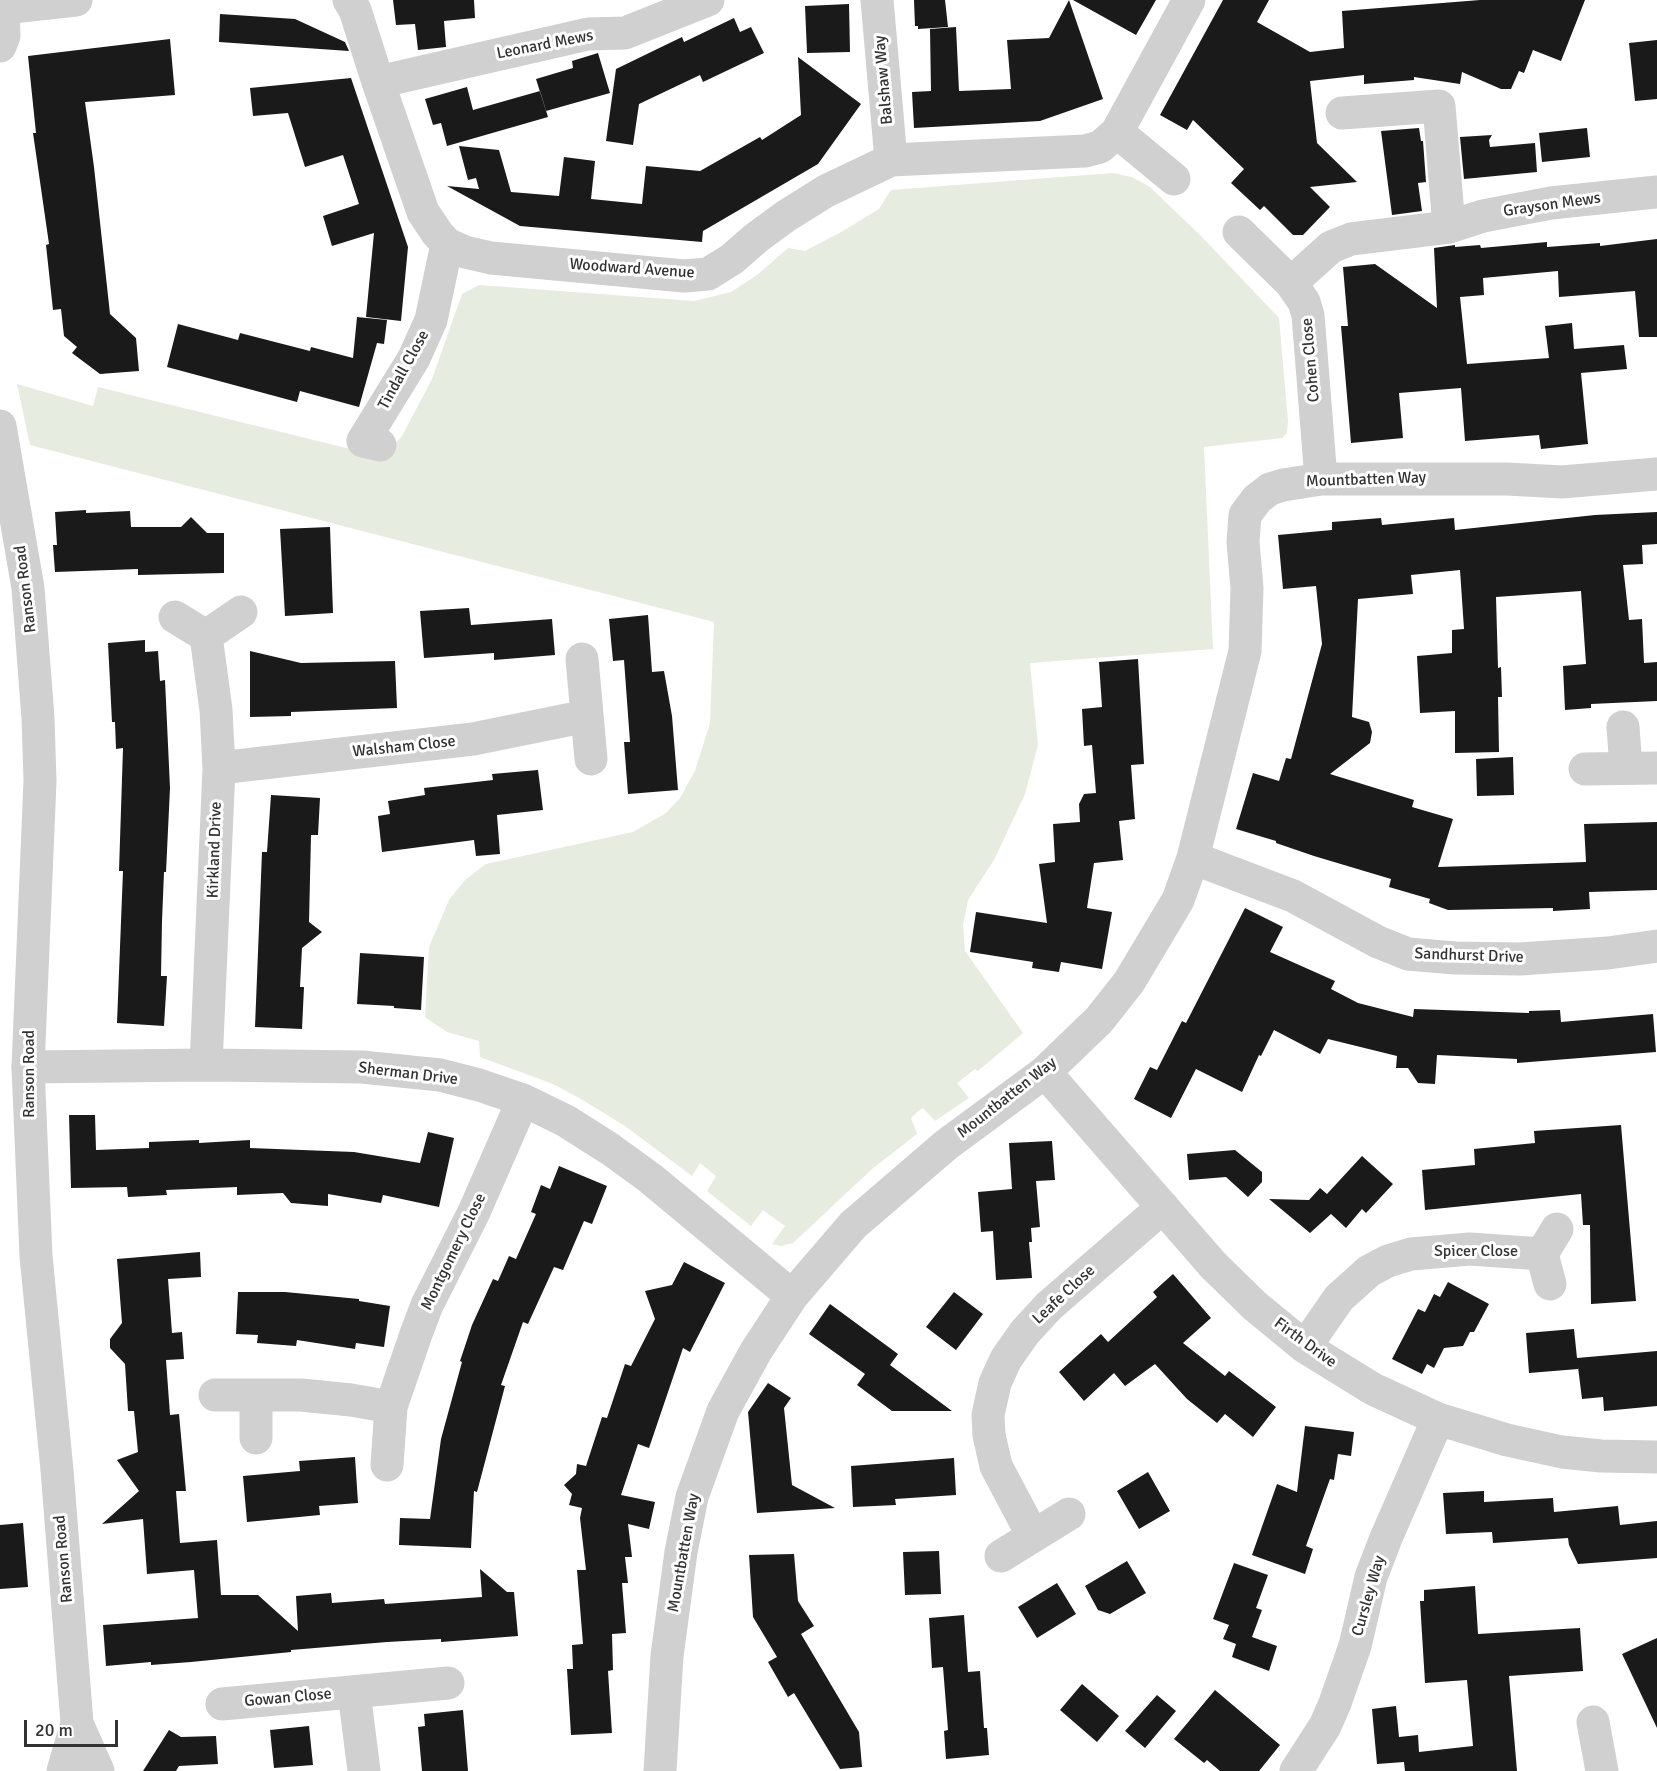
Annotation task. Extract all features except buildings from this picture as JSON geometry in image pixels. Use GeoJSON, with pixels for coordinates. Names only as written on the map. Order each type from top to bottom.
{"type":"FeatureCollection","features":[{"type":"Feature","properties":{"kind":"street"},"geometry":{"type":"LineString","coordinates":[[0,46],[4,36],[2,4],[76,0]]}},
{"type":"Feature","properties":{"kind":"street"},"geometry":{"type":"LineString","coordinates":[[349,0],[355,10],[423,212],[447,244]]}},
{"type":"Feature","properties":{"kind":"street","name":"Leonard Mews"},"geometry":{"type":"LineString","coordinates":[[378,82],[588,34],[624,33],[708,0]]}},
{"type":"Feature","properties":{"kind":"street","name":"Balshaw Way"},"geometry":{"type":"LineString","coordinates":[[877,0],[891,160]]}},
{"type":"Feature","properties":{"kind":"street","name":"Woodward Avenue"},"geometry":{"type":"LineString","coordinates":[[447,244],[465,252],[491,258],[684,276],[708,274],[732,259],[786,216],[826,191],[891,160],[1085,152],[1100,147],[1117,132],[1189,0]]}},
{"type":"Feature","properties":{"kind":"street"},"geometry":{"type":"LineString","coordinates":[[1342,113],[1439,106],[1449,227]]}},
{"type":"Feature","properties":{"kind":"street"},"geometry":{"type":"LineString","coordinates":[[1117,132],[1174,179]]}},
{"type":"Feature","properties":{"kind":"street","name":"Grayson Mews"},"geometry":{"type":"LineString","coordinates":[[1291,283],[1331,247],[1351,239],[1449,227],[1483,216],[1551,203],[1657,192]]}},
{"type":"Feature","properties":{"kind":"street","name":"Cohen Close"},"geometry":{"type":"LineString","coordinates":[[1239,231],[1291,283],[1304,302],[1308,315],[1321,479]]}},
{"type":"Feature","properties":{"kind":"street","name":"Tindall Close"},"geometry":{"type":"LineString","coordinates":[[380,445],[363,441],[414,358],[431,320],[447,244]]}},
{"type":"Feature","properties":{"kind":"street","name":"Ranson Road"},"geometry":{"type":"LineString","coordinates":[[0,426],[28,588],[38,718],[40,781],[28,1066],[36,1256],[78,1723],[98,1771]]}},
{"type":"Feature","properties":{"kind":"street","name":"Mountbatten Way"},"geometry":{"type":"LineString","coordinates":[[660,1771],[667,1656],[681,1552],[692,1497],[723,1411],[756,1351],[792,1296],[853,1225],[946,1145],[1045,1072],[1099,1020],[1129,982],[1178,900],[1193,858],[1245,651],[1247,588],[1243,542],[1245,515],[1270,489],[1321,479],[1496,479],[1562,482],[1657,474]]}},
{"type":"Feature","properties":{"kind":"street"},"geometry":{"type":"LineString","coordinates":[[174,616],[206,636],[242,612]]}},
{"type":"Feature","properties":{"kind":"street","name":"Kirkland Drive"},"geometry":{"type":"LineString","coordinates":[[206,636],[216,710],[219,768],[206,1065]]}},
{"type":"Feature","properties":{"kind":"street"},"geometry":{"type":"LineString","coordinates":[[582,659],[591,759]]}},
{"type":"Feature","properties":{"kind":"street","name":"Walsham Close"},"geometry":{"type":"LineString","coordinates":[[219,768],[473,739],[587,716]]}},
{"type":"Feature","properties":{"kind":"street"},"geometry":{"type":"LineString","coordinates":[[1585,769],[1642,768],[1623,727]]}},
{"type":"Feature","properties":{"kind":"street","name":"Sandhurst Drive"},"geometry":{"type":"LineString","coordinates":[[1193,858],[1251,878],[1293,896],[1378,942],[1408,954],[1445,958],[1520,959],[1599,954],[1657,946]]}},
{"type":"Feature","properties":{"kind":"street","name":"Sherman Drive"},"geometry":{"type":"LineString","coordinates":[[28,1066],[362,1067],[440,1075],[479,1084],[523,1100],[566,1121],[610,1149],[650,1178],[792,1296]]}},
{"type":"Feature","properties":{"kind":"street","name":"Firth Drive"},"geometry":{"type":"LineString","coordinates":[[1045,1072],[1237,1289],[1305,1347],[1373,1389],[1438,1419],[1507,1440],[1562,1452],[1601,1456],[1657,1457]]}},
{"type":"Feature","properties":{"kind":"street","name":"Montgomery Close"},"geometry":{"type":"LineString","coordinates":[[387,1465],[391,1407],[427,1305],[474,1212],[523,1100]]}},
{"type":"Feature","properties":{"kind":"street","name":"Leafe Close"},"geometry":{"type":"LineString","coordinates":[[1033,1536],[996,1466],[988,1414],[995,1383],[1006,1359],[1025,1332],[1049,1306],[1163,1207]]}},
{"type":"Feature","properties":{"kind":"street","name":"Spicer Close"},"geometry":{"type":"LineString","coordinates":[[1305,1347],[1339,1298],[1369,1271],[1388,1261],[1411,1254],[1470,1249],[1550,1256]]}},
{"type":"Feature","properties":{"kind":"street"},"geometry":{"type":"LineString","coordinates":[[215,1395],[321,1397],[391,1407]]}},
{"type":"Feature","properties":{"kind":"street"},"geometry":{"type":"LineString","coordinates":[[256,1395],[256,1438]]}},
{"type":"Feature","properties":{"kind":"street","name":"Cursley Way"},"geometry":{"type":"LineString","coordinates":[[1296,1771],[1325,1726],[1338,1695],[1355,1646],[1371,1577],[1438,1419]]}},
{"type":"Feature","properties":{"kind":"street"},"geometry":{"type":"LineString","coordinates":[[1001,1556],[1069,1514]]}},
{"type":"Feature","properties":{"kind":"street","name":"Gowan Close"},"geometry":{"type":"LineString","coordinates":[[222,1704],[448,1683]]}},
{"type":"Feature","properties":{"kind":"street","name":"Gowan Close"},"geometry":{"type":"LineString","coordinates":[[354,1692],[364,1771]]}},
{"type":"Feature","properties":{"kind":"street"},"geometry":{"type":"LineString","coordinates":[[1593,1722],[1602,1771]]}},
{"type":"Feature","properties":{"kind":"street","name":"Ranson Road"},"geometry":{"type":"LineString","coordinates":[[63,1771],[78,1723]]}},
{"type":"Feature","properties":{"kind":"shaded area"},"geometry":{"type":"Polygon","coordinates":[[[1113,173],[1132,177],[1150,187],[1201,236],[1279,318],[1288,421],[1287,433],[1282,438],[1204,447],[1213,649],[1030,663],[1038,745],[1025,794],[994,860],[968,900],[963,925],[965,951],[1023,1033],[978,1071],[975,1069],[957,1083],[969,1098],[935,1121],[923,1108],[918,1111],[911,1118],[917,1134],[872,1169],[793,1243],[781,1246],[772,1244],[785,1226],[763,1210],[751,1226],[707,1191],[716,1176],[700,1163],[692,1176],[625,1126],[581,1099],[553,1084],[480,1057],[479,1041],[447,1032],[425,1017],[429,947],[449,900],[465,880],[486,864],[633,832],[666,813],[680,798],[695,771],[710,723],[714,622],[30,445],[17,384],[93,406],[98,387],[383,457],[402,436],[432,379],[462,294],[479,285],[694,301],[731,292],[757,275],[788,248],[805,251],[843,231],[879,209],[891,190],[1113,173]]]}}]}
